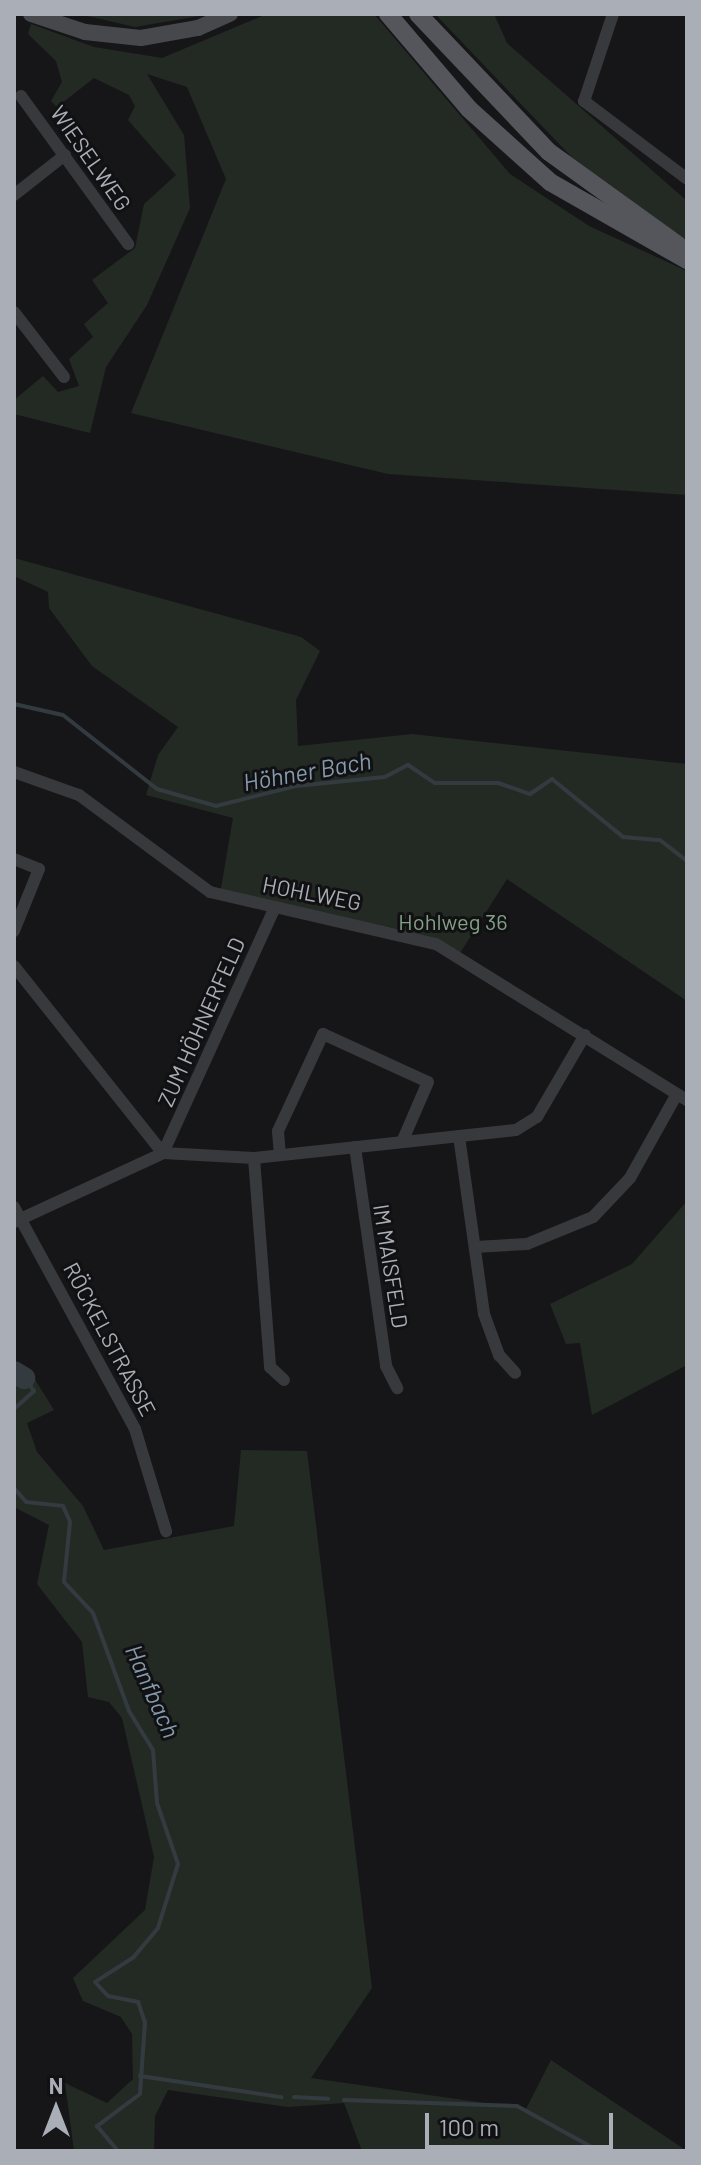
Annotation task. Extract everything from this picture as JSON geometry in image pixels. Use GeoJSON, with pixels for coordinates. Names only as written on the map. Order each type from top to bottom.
{"type":"FeatureCollection","features":[{"type":"Feature","properties":{"kind":"main road"},"geometry":{"type":"LineString","coordinates":[[31,14],[85,32],[141,38],[187,31],[230,14]]}},
{"type":"Feature","properties":{"kind":"main road"},"geometry":{"type":"LineString","coordinates":[[418,14],[491,96],[594,190],[687,250]]}},
{"type":"Feature","properties":{"kind":"main road"},"geometry":{"type":"LineString","coordinates":[[394,22],[469,109],[550,182],[687,260]]}},
{"type":"Feature","properties":{"kind":"street"},"geometry":{"type":"LineString","coordinates":[[613,14],[584,101],[687,179]]}},
{"type":"Feature","properties":{"kind":"street","name":"WIESELWEG"},"geometry":{"type":"LineString","coordinates":[[21,96],[128,244]]}},
{"type":"Feature","properties":{"kind":"street"},"geometry":{"type":"LineString","coordinates":[[14,195],[65,155]]}},
{"type":"Feature","properties":{"kind":"street"},"geometry":{"type":"LineString","coordinates":[[14,312],[64,377]]}},
{"type":"Feature","properties":{"kind":"street","name":"HOHLWEG"},"geometry":{"type":"LineString","coordinates":[[14,772],[79,795],[210,892],[415,935],[585,1035],[682,1097]]}},
{"type":"Feature","properties":{"kind":"street"},"geometry":{"type":"LineString","coordinates":[[14,859],[39,869],[14,931]]}},
{"type":"Feature","properties":{"kind":"street","name":"ZUM HÖHNERFELD"},"geometry":{"type":"LineString","coordinates":[[163,1153],[275,907]]}},
{"type":"Feature","properties":{"kind":"street"},"geometry":{"type":"LineString","coordinates":[[14,966],[163,1153]]}},
{"type":"Feature","properties":{"kind":"street"},"geometry":{"type":"LineString","coordinates":[[280,1155],[278,1131],[323,1034],[428,1082],[402,1142]]}},
{"type":"Feature","properties":{"kind":"street"},"geometry":{"type":"LineString","coordinates":[[16,1215],[163,1153],[254,1158],[459,1136],[527,1125],[585,1035]]}},
{"type":"Feature","properties":{"kind":"street"},"geometry":{"type":"LineString","coordinates":[[475,1247],[527,1244],[593,1217],[630,1178],[682,1097]]}},
{"type":"Feature","properties":{"kind":"street"},"geometry":{"type":"LineString","coordinates":[[459,1136],[484,1314],[499,1355],[515,1373]]}},
{"type":"Feature","properties":{"kind":"street","name":"IM MAISFELD"},"geometry":{"type":"LineString","coordinates":[[355,1147],[386,1366],[397,1388]]}},
{"type":"Feature","properties":{"kind":"street"},"geometry":{"type":"LineString","coordinates":[[254,1158],[270,1367],[284,1380]]}},
{"type":"Feature","properties":{"kind":"street","name":"RÖCKELSTRASSE"},"geometry":{"type":"LineString","coordinates":[[16,1215],[135,1429],[166,1531]]}},
{"type":"Feature","properties":{"kind":"green space"},"geometry":{"type":"Polygon","coordinates":[[[79,14],[211,14],[135,27],[79,14]]]}},
{"type":"Feature","properties":{"kind":"green space"},"geometry":{"type":"Polygon","coordinates":[[[267,14],[374,14],[510,174],[589,226],[687,271],[687,495],[388,474],[131,413],[226,179],[187,87],[147,74],[184,135],[190,208],[147,305],[106,367],[90,433],[14,414],[14,400],[43,376],[58,392],[79,386],[69,359],[93,337],[84,324],[108,303],[92,280],[135,248],[144,204],[176,175],[128,120],[135,106],[129,95],[94,78],[57,107],[51,101],[62,82],[56,61],[28,34],[31,24],[94,47],[162,58],[267,14]]]}},
{"type":"Feature","properties":{"kind":"green space"},"geometry":{"type":"Polygon","coordinates":[[[435,14],[494,14],[507,43],[687,201],[687,242],[586,172],[435,14]]]}},
{"type":"Feature","properties":{"kind":"green space","name":"Hohlweg 36"},"geometry":{"type":"Polygon","coordinates":[[[14,558],[301,637],[320,651],[296,700],[298,746],[412,734],[687,764],[687,1001],[507,879],[460,953],[394,928],[220,894],[233,818],[146,795],[158,755],[178,727],[92,666],[49,608],[48,592],[14,576],[14,558]]]}},
{"type":"Feature","properties":{"kind":"green space"},"geometry":{"type":"Polygon","coordinates":[[[687,1201],[687,1365],[592,1415],[580,1343],[566,1344],[550,1304],[632,1264],[687,1201]]]}},
{"type":"Feature","properties":{"kind":"green space"},"geometry":{"type":"Polygon","coordinates":[[[14,1364],[29,1370],[54,1410],[27,1423],[37,1452],[83,1506],[104,1550],[234,1526],[241,1450],[307,1451],[372,1988],[311,2078],[526,2109],[551,2060],[687,2151],[362,2151],[344,2103],[288,2107],[168,2090],[155,2116],[154,2151],[74,2151],[65,2083],[107,2103],[133,2079],[132,2034],[121,2017],[83,2001],[73,1978],[145,1910],[154,1857],[122,1718],[109,1702],[88,1697],[82,1642],[37,1584],[49,1525],[14,1507],[14,1364]]]}},
{"type":"Feature","properties":{"kind":"waterway","name":"Höhner Bach"},"geometry":{"type":"LineString","coordinates":[[14,704],[63,715],[157,789],[216,806],[296,786],[385,777],[408,765],[435,783],[498,783],[530,794],[552,779],[623,837],[660,840],[687,861]]}},
{"type":"Feature","properties":{"kind":"waterway","name":"Hanfbach"},"geometry":{"type":"LineString","coordinates":[[14,1372],[24,1378]]}},
{"type":"Feature","properties":{"kind":"waterway","name":"Hanfbach"},"geometry":{"type":"LineString","coordinates":[[14,1409],[34,1391],[24,1378]]}},
{"type":"Feature","properties":{"kind":"waterway","name":"Hanfbach"},"geometry":{"type":"LineString","coordinates":[[14,1488],[26,1502],[63,1506],[70,1522],[64,1582],[93,1613],[129,1711],[153,1750],[157,1803],[178,1864],[158,1928],[134,1957],[95,1982],[108,1996],[138,2002],[145,2022],[140,2094],[97,2126],[118,2151]]}},
{"type":"Feature","properties":{"kind":"waterway"},"geometry":{"type":"LineString","coordinates":[[140,2076],[281,2097]]}},
{"type":"Feature","properties":{"kind":"waterway"},"geometry":{"type":"LineString","coordinates":[[294,2097],[328,2099]]}},
{"type":"Feature","properties":{"kind":"waterway"},"geometry":{"type":"LineString","coordinates":[[344,2100],[517,2106],[599,2151]]}}]}
